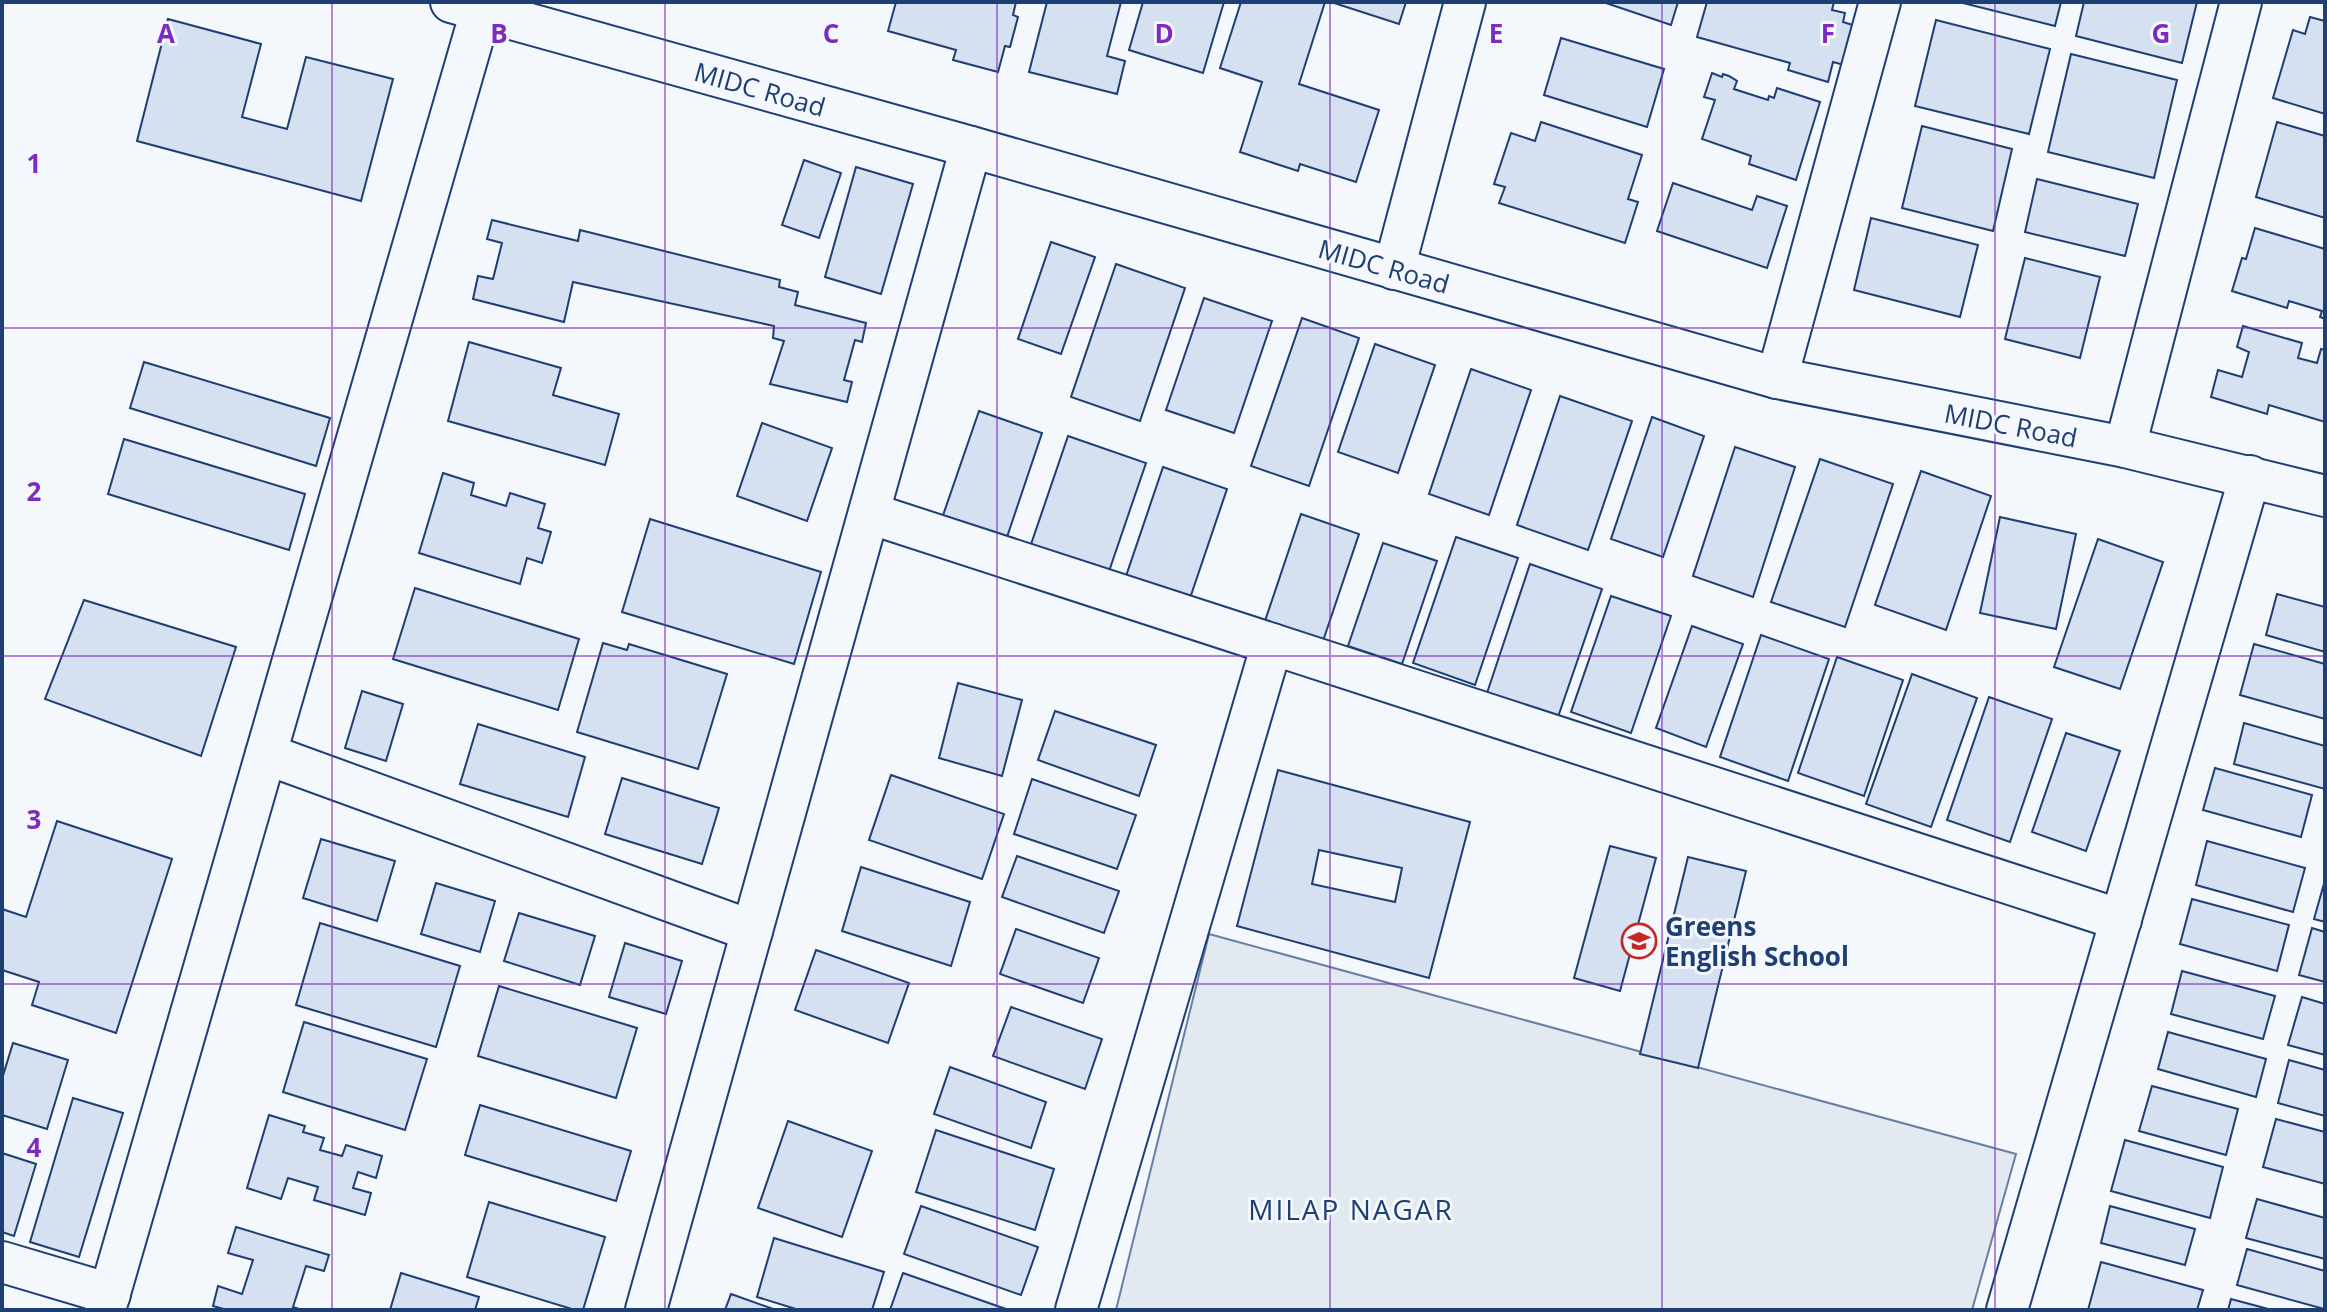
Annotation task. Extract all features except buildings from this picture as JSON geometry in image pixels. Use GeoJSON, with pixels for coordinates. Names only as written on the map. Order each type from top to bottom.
{"type":"FeatureCollection","features":[{"type":"Feature","properties":{"kind":"street"},"geometry":{"type":"LineString","coordinates":[[1394,269],[1465,2]]}},
{"type":"Feature","properties":{"kind":"street"},"geometry":{"type":"LineString","coordinates":[[1777,378],[1880,2]]}},
{"type":"Feature","properties":{"kind":"street"},"geometry":{"type":"LineString","coordinates":[[2125,447],[2241,2]]}},
{"type":"Feature","properties":{"kind":"street"},"geometry":{"type":"LineString","coordinates":[[2,1262],[108,1302],[266,754],[466,6]]}},
{"type":"Feature","properties":{"kind":"street","name":"MIDC Road"},"geometry":{"type":"LineString","coordinates":[[466,6],[1777,378],[2125,447],[2325,496]]}},
{"type":"Feature","properties":{"kind":"street"},"geometry":{"type":"LineString","coordinates":[[646,1310],[971,147]]}},
{"type":"Feature","properties":{"kind":"street"},"geometry":{"type":"LineString","coordinates":[[2007,1310],[2250,476]]}},
{"type":"Feature","properties":{"kind":"street"},"geometry":{"type":"LineString","coordinates":[[869,513],[2121,920]]}},
{"type":"Feature","properties":{"kind":"street"},"geometry":{"type":"LineString","coordinates":[[1076,1310],[1272,644]]}},
{"type":"Feature","properties":{"kind":"street"},"geometry":{"type":"LineString","coordinates":[[266,754],[752,931]]}},
{"type":"Feature","properties":{"kind":"shaded area"},"geometry":{"type":"Polygon","coordinates":[[[1209,934],[2016,1154],[1972,1310],[1116,1310],[1209,934]]]}},
{"type":"Feature","properties":{"kind":"place","name":"Greens English School"},"geometry":{"type":"Point","coordinates":[1639,941]}},
{"type":"Feature","properties":{"kind":"district","name":"MILAP NAGAR"},"geometry":{"type":"Point","coordinates":[1351,1209]}}]}
